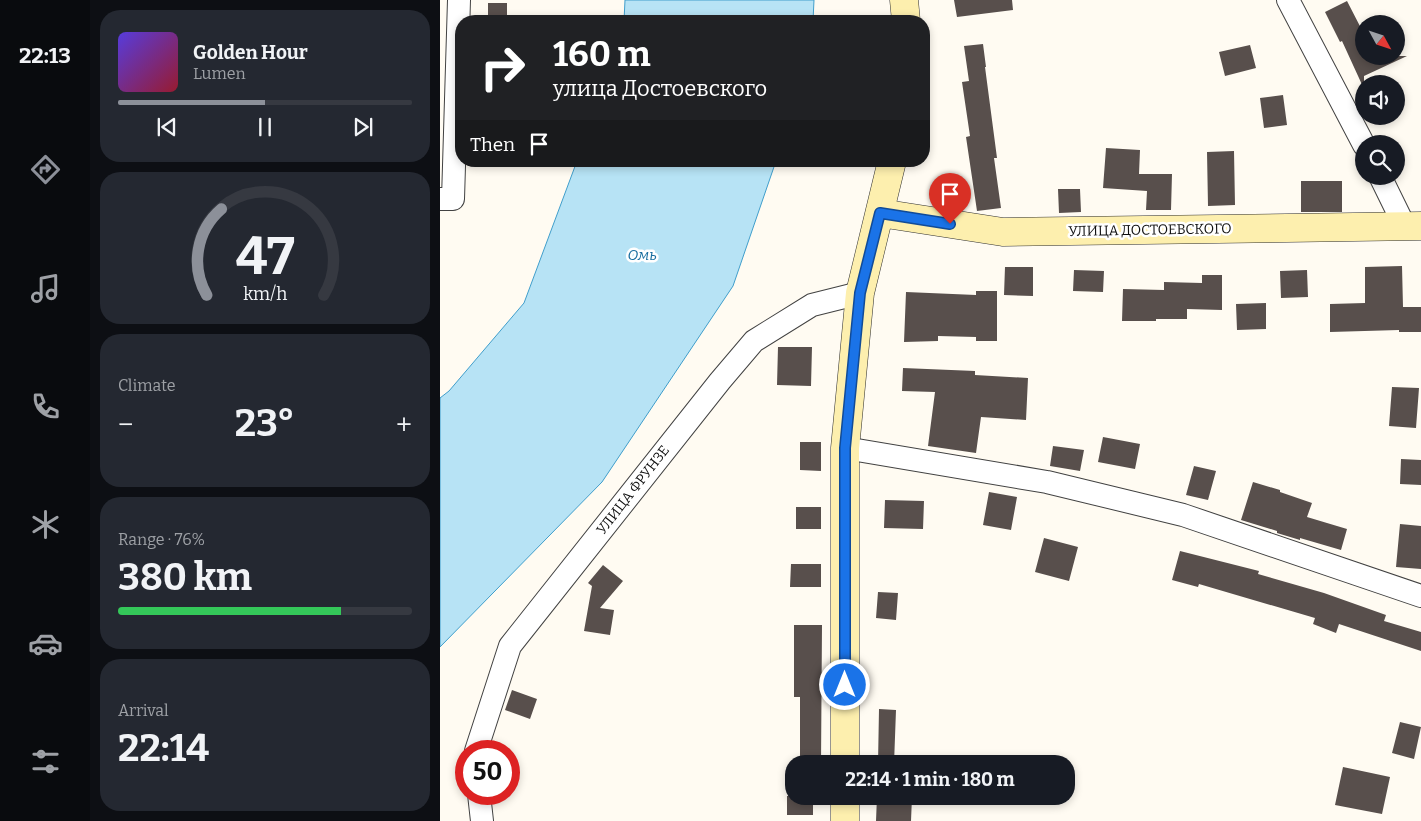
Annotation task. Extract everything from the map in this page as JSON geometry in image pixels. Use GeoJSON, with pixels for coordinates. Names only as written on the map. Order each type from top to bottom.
{"type":"FeatureCollection","features":[{"type":"Feature","properties":{"kind":"main road"},"geometry":{"type":"LineString","coordinates":[[904,0],[905,15]]}},
{"type":"Feature","properties":{"kind":"main road"},"geometry":{"type":"LineString","coordinates":[[845,755],[845,448],[860,293],[891,167]]}},
{"type":"Feature","properties":{"kind":"main road","name":"УЛИЦА ДОСТОЕВСКОГО"},"geometry":{"type":"LineString","coordinates":[[880,213],[1004,232],[1413,227]]}},
{"type":"Feature","properties":{"kind":"main road"},"geometry":{"type":"LineString","coordinates":[[845,805],[845,821]]}},
{"type":"Feature","properties":{"kind":"street"},"geometry":{"type":"LineString","coordinates":[[458,15],[459,0]]}},
{"type":"Feature","properties":{"kind":"street"},"geometry":{"type":"LineString","coordinates":[[1288,0],[1359,135]]}},
{"type":"Feature","properties":{"kind":"street"},"geometry":{"type":"LineString","coordinates":[[446,199],[455,61]]}},
{"type":"Feature","properties":{"kind":"street"},"geometry":{"type":"LineString","coordinates":[[1386,185],[1413,227]]}},
{"type":"Feature","properties":{"kind":"street","name":"УЛИЦА ФРУНЗЕ"},"geometry":{"type":"LineString","coordinates":[[480,740],[510,646],[720,381],[754,341],[812,305],[860,293]]}},
{"type":"Feature","properties":{"kind":"street"},"geometry":{"type":"LineString","coordinates":[[845,448],[1047,482],[1183,515],[1421,596]]}},
{"type":"Feature","properties":{"kind":"street"},"geometry":{"type":"LineString","coordinates":[[480,805],[482,821]]}},
{"type":"Feature","properties":{"kind":"water"},"geometry":{"type":"Polygon","coordinates":[[[625,0],[814,0],[813,15],[624,15],[625,0]]]}},
{"type":"Feature","properties":{"kind":"water","name":"Омь"},"geometry":{"type":"Polygon","coordinates":[[[575,167],[774,167],[733,286],[602,482],[440,647],[440,398],[449,391],[524,303],[575,167]]]}},
{"type":"Feature","properties":{"kind":"building"},"geometry":{"type":"Polygon","coordinates":[[[954,0],[1012,0],[1013,10],[957,17],[954,0]]]}},
{"type":"Feature","properties":{"kind":"building"},"geometry":{"type":"Polygon","coordinates":[[[1347,1],[1355,17],[1355,65],[1388,65],[1366,75],[1358,75],[1342,41],[1340,42],[1325,12],[1347,1]]]}},
{"type":"Feature","properties":{"kind":"building"},"geometry":{"type":"Polygon","coordinates":[[[488,3],[507,3],[507,15],[488,15],[488,3]]]}},
{"type":"Feature","properties":{"kind":"building"},"geometry":{"type":"Polygon","coordinates":[[[983,44],[997,158],[994,158],[1001,208],[977,211],[966,137],[970,136],[962,82],[969,81],[964,46],[983,44]]]}},
{"type":"Feature","properties":{"kind":"building"},"geometry":{"type":"Polygon","coordinates":[[[1250,45],[1256,68],[1225,76],[1219,52],[1250,45]]]}},
{"type":"Feature","properties":{"kind":"building"},"geometry":{"type":"Polygon","coordinates":[[[1283,95],[1287,125],[1264,128],[1260,98],[1283,95]]]}},
{"type":"Feature","properties":{"kind":"building"},"geometry":{"type":"Polygon","coordinates":[[[1106,148],[1140,150],[1139,174],[1172,174],[1171,210],[1146,210],[1147,191],[1103,188],[1106,148]]]}},
{"type":"Feature","properties":{"kind":"building"},"geometry":{"type":"Polygon","coordinates":[[[1234,151],[1235,205],[1208,206],[1207,152],[1234,151]]]}},
{"type":"Feature","properties":{"kind":"building"},"geometry":{"type":"Polygon","coordinates":[[[1301,181],[1342,181],[1342,212],[1301,212],[1301,181]]]}},
{"type":"Feature","properties":{"kind":"building"},"geometry":{"type":"Polygon","coordinates":[[[1058,189],[1080,189],[1081,212],[1059,213],[1058,189]]]}},
{"type":"Feature","properties":{"kind":"building"},"geometry":{"type":"Polygon","coordinates":[[[1402,266],[1403,307],[1421,307],[1421,332],[1399,332],[1399,330],[1330,332],[1330,304],[1365,303],[1365,267],[1402,266]]]}},
{"type":"Feature","properties":{"kind":"building"},"geometry":{"type":"Polygon","coordinates":[[[1005,267],[1033,267],[1033,296],[1004,295],[1005,267]]]}},
{"type":"Feature","properties":{"kind":"building"},"geometry":{"type":"Polygon","coordinates":[[[1074,270],[1104,271],[1103,292],[1073,291],[1074,270]]]}},
{"type":"Feature","properties":{"kind":"building"},"geometry":{"type":"Polygon","coordinates":[[[1307,270],[1308,297],[1281,298],[1280,271],[1307,270]]]}},
{"type":"Feature","properties":{"kind":"building"},"geometry":{"type":"Polygon","coordinates":[[[1202,275],[1222,275],[1222,310],[1187,309],[1187,319],[1122,321],[1123,289],[1164,290],[1164,282],[1202,283],[1202,275]]]}},
{"type":"Feature","properties":{"kind":"building"},"geometry":{"type":"Polygon","coordinates":[[[976,291],[997,291],[997,341],[976,341],[976,337],[938,336],[938,341],[904,342],[906,292],[976,295],[976,291]]]}},
{"type":"Feature","properties":{"kind":"building"},"geometry":{"type":"Polygon","coordinates":[[[1266,303],[1266,329],[1237,330],[1236,304],[1266,303]]]}},
{"type":"Feature","properties":{"kind":"building"},"geometry":{"type":"Polygon","coordinates":[[[778,347],[812,347],[811,386],[777,385],[778,347]]]}},
{"type":"Feature","properties":{"kind":"building"},"geometry":{"type":"Polygon","coordinates":[[[903,368],[975,371],[975,375],[1028,378],[1026,420],[981,417],[976,453],[928,446],[935,392],[902,391],[903,368]]]}},
{"type":"Feature","properties":{"kind":"building"},"geometry":{"type":"Polygon","coordinates":[[[1392,387],[1419,388],[1416,428],[1389,426],[1392,387]]]}},
{"type":"Feature","properties":{"kind":"building"},"geometry":{"type":"Polygon","coordinates":[[[1103,437],[1140,444],[1135,469],[1098,462],[1103,437]]]}},
{"type":"Feature","properties":{"kind":"building"},"geometry":{"type":"Polygon","coordinates":[[[800,442],[821,442],[821,471],[800,470],[800,442]]]}},
{"type":"Feature","properties":{"kind":"building"},"geometry":{"type":"Polygon","coordinates":[[[1053,446],[1084,450],[1080,471],[1050,466],[1053,446]]]}},
{"type":"Feature","properties":{"kind":"building"},"geometry":{"type":"Polygon","coordinates":[[[1401,459],[1421,460],[1421,485],[1400,484],[1401,459]]]}},
{"type":"Feature","properties":{"kind":"building"},"geometry":{"type":"Polygon","coordinates":[[[1194,466],[1216,471],[1208,500],[1186,495],[1194,466]]]}},
{"type":"Feature","properties":{"kind":"building"},"geometry":{"type":"Polygon","coordinates":[[[1253,482],[1280,490],[1280,492],[1312,503],[1307,517],[1347,529],[1341,550],[1300,538],[1300,540],[1241,520],[1253,482]]]}},
{"type":"Feature","properties":{"kind":"building"},"geometry":{"type":"Polygon","coordinates":[[[989,492],[1017,497],[1011,530],[983,525],[989,492]]]}},
{"type":"Feature","properties":{"kind":"building"},"geometry":{"type":"Polygon","coordinates":[[[885,500],[924,501],[923,529],[884,528],[885,500]]]}},
{"type":"Feature","properties":{"kind":"building"},"geometry":{"type":"Polygon","coordinates":[[[796,507],[821,507],[821,529],[796,529],[796,507]]]}},
{"type":"Feature","properties":{"kind":"building"},"geometry":{"type":"Polygon","coordinates":[[[1400,524],[1421,526],[1421,569],[1396,567],[1400,524]]]}},
{"type":"Feature","properties":{"kind":"building"},"geometry":{"type":"Polygon","coordinates":[[[1044,538],[1078,547],[1069,581],[1035,572],[1044,538]]]}},
{"type":"Feature","properties":{"kind":"building"},"geometry":{"type":"Polygon","coordinates":[[[1180,551],[1259,571],[1258,574],[1324,593],[1386,615],[1384,621],[1421,632],[1421,651],[1339,624],[1336,633],[1313,624],[1315,618],[1199,584],[1198,587],[1172,580],[1180,551]]]}},
{"type":"Feature","properties":{"kind":"building"},"geometry":{"type":"Polygon","coordinates":[[[791,564],[821,564],[821,587],[790,587],[791,564]]]}},
{"type":"Feature","properties":{"kind":"building"},"geometry":{"type":"Polygon","coordinates":[[[603,565],[623,581],[600,608],[614,610],[610,635],[584,631],[592,586],[588,583],[603,565]]]}},
{"type":"Feature","properties":{"kind":"building"},"geometry":{"type":"Polygon","coordinates":[[[878,592],[898,593],[896,620],[876,618],[878,592]]]}},
{"type":"Feature","properties":{"kind":"building"},"geometry":{"type":"Polygon","coordinates":[[[794,625],[822,625],[821,755],[800,755],[800,697],[794,697],[794,625]]]}},
{"type":"Feature","properties":{"kind":"building"},"geometry":{"type":"Polygon","coordinates":[[[512,690],[537,699],[530,719],[505,710],[512,690]]]}},
{"type":"Feature","properties":{"kind":"building"},"geometry":{"type":"Polygon","coordinates":[[[879,709],[896,710],[894,755],[878,755],[879,709]]]}},
{"type":"Feature","properties":{"kind":"building"},"geometry":{"type":"Polygon","coordinates":[[[1400,722],[1421,727],[1414,759],[1392,753],[1400,722]]]}},
{"type":"Feature","properties":{"kind":"building"},"geometry":{"type":"Polygon","coordinates":[[[1343,767],[1390,777],[1382,814],[1335,805],[1343,767]]]}},
{"type":"Feature","properties":{"kind":"building"},"geometry":{"type":"Polygon","coordinates":[[[787,805],[813,805],[813,815],[787,815],[787,805]]]}},
{"type":"Feature","properties":{"kind":"building"},"geometry":{"type":"Polygon","coordinates":[[[877,805],[912,805],[911,821],[876,821],[877,805]]]}},
{"type":"Feature","properties":{"kind":"route"},"geometry":{"type":"LineString","coordinates":[[845,685],[845,448],[860,293],[880,213],[950,224]]}}]}
